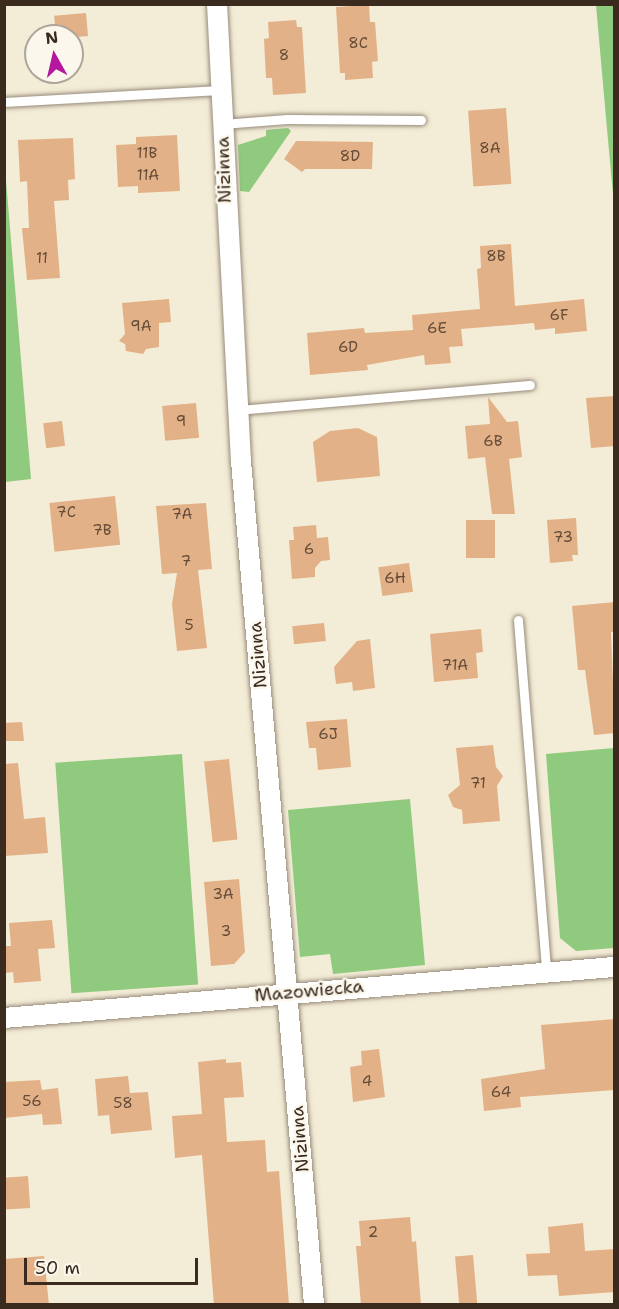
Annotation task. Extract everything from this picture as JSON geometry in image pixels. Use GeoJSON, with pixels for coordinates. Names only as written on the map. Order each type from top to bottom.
{"type":"FeatureCollection","features":[{"type":"Feature","properties":{"kind":"street","name":"Nizinna"},"geometry":{"type":"LineString","coordinates":[[217,4],[238,410],[314,1305]]}},
{"type":"Feature","properties":{"kind":"street","name":"Mazowiecka"},"geometry":{"type":"LineString","coordinates":[[4,1018],[287,992],[615,967]]}},
{"type":"Feature","properties":{"kind":"lane"},"geometry":{"type":"LineString","coordinates":[[4,102],[220,90]]}},
{"type":"Feature","properties":{"kind":"lane"},"geometry":{"type":"LineString","coordinates":[[222,124],[287,119],[421,120]]}},
{"type":"Feature","properties":{"kind":"lane"},"geometry":{"type":"LineString","coordinates":[[238,410],[530,385]]}},
{"type":"Feature","properties":{"kind":"lane"},"geometry":{"type":"LineString","coordinates":[[518,620],[546,971]]}},
{"type":"Feature","properties":{"kind":"green space"},"geometry":{"type":"Polygon","coordinates":[[[596,5],[614,5],[614,205],[608,140],[596,5]]]}},
{"type":"Feature","properties":{"kind":"green space"},"geometry":{"type":"Polygon","coordinates":[[[288,128],[291,131],[249,192],[240,191],[238,145],[266,136],[266,130],[288,128]]]}},
{"type":"Feature","properties":{"kind":"green space"},"geometry":{"type":"Polygon","coordinates":[[[5,168],[31,479],[4,482],[5,168]]]}},
{"type":"Feature","properties":{"kind":"green space"},"geometry":{"type":"Polygon","coordinates":[[[614,748],[614,948],[576,951],[560,938],[546,754],[614,748]]]}},
{"type":"Feature","properties":{"kind":"green space"},"geometry":{"type":"Polygon","coordinates":[[[182,754],[198,984],[71,993],[55,763],[182,754]]]}},
{"type":"Feature","properties":{"kind":"green space"},"geometry":{"type":"Polygon","coordinates":[[[410,799],[425,965],[333,974],[330,954],[300,957],[288,810],[410,799]]]}},
{"type":"Feature","properties":{"kind":"building"},"geometry":{"type":"Polygon","coordinates":[[[369,5],[370,22],[375,22],[378,61],[372,62],[373,78],[345,80],[345,73],[340,73],[336,7],[369,5]]]}},
{"type":"Feature","properties":{"kind":"building"},"geometry":{"type":"Polygon","coordinates":[[[86,13],[88,36],[84,36],[84,24],[55,24],[54,16],[86,13]]]}},
{"type":"Feature","properties":{"kind":"building"},"geometry":{"type":"Polygon","coordinates":[[[296,20],[297,27],[302,27],[306,93],[273,95],[272,78],[266,78],[264,39],[269,38],[268,22],[296,20]]]}},
{"type":"Feature","properties":{"kind":"building"},"geometry":{"type":"Polygon","coordinates":[[[506,108],[511,184],[473,186],[468,111],[506,108]]]}},
{"type":"Feature","properties":{"kind":"building"},"geometry":{"type":"Polygon","coordinates":[[[177,135],[180,191],[138,193],[138,186],[118,187],[116,145],[136,144],[136,137],[177,135]]]}},
{"type":"Feature","properties":{"kind":"building"},"geometry":{"type":"Polygon","coordinates":[[[73,138],[75,179],[68,180],[69,200],[54,201],[60,278],[27,280],[22,228],[29,228],[27,181],[20,182],[18,140],[73,138]]]}},
{"type":"Feature","properties":{"kind":"building"},"geometry":{"type":"Polygon","coordinates":[[[296,141],[373,142],[372,169],[305,169],[302,172],[284,159],[296,141]]]}},
{"type":"Feature","properties":{"kind":"building"},"geometry":{"type":"Polygon","coordinates":[[[511,244],[515,306],[584,299],[587,331],[555,334],[555,328],[535,330],[534,323],[461,329],[463,346],[449,347],[451,363],[425,365],[424,355],[367,365],[368,370],[310,375],[307,333],[364,328],[365,333],[413,330],[412,315],[480,309],[477,269],[481,268],[480,246],[511,244]]]}},
{"type":"Feature","properties":{"kind":"building"},"geometry":{"type":"Polygon","coordinates":[[[169,299],[171,322],[159,323],[159,347],[146,349],[143,354],[126,351],[125,344],[119,341],[125,334],[122,303],[169,299]]]}},
{"type":"Feature","properties":{"kind":"building"},"geometry":{"type":"Polygon","coordinates":[[[615,396],[615,446],[591,448],[586,398],[615,396]]]}},
{"type":"Feature","properties":{"kind":"building"},"geometry":{"type":"Polygon","coordinates":[[[488,397],[507,422],[518,421],[522,457],[509,459],[515,514],[492,514],[485,457],[468,459],[465,426],[490,424],[488,397]]]}},
{"type":"Feature","properties":{"kind":"building"},"geometry":{"type":"Polygon","coordinates":[[[196,403],[199,438],[165,441],[162,406],[196,403]]]}},
{"type":"Feature","properties":{"kind":"building"},"geometry":{"type":"Polygon","coordinates":[[[62,421],[65,446],[46,448],[43,423],[62,421]]]}},
{"type":"Feature","properties":{"kind":"building"},"geometry":{"type":"Polygon","coordinates":[[[358,428],[377,437],[380,476],[317,482],[313,442],[330,431],[358,428]]]}},
{"type":"Feature","properties":{"kind":"building"},"geometry":{"type":"Polygon","coordinates":[[[115,496],[120,545],[54,552],[49,503],[115,496]]]}},
{"type":"Feature","properties":{"kind":"building"},"geometry":{"type":"Polygon","coordinates":[[[206,503],[212,569],[198,570],[207,648],[177,651],[172,604],[177,573],[162,574],[156,506],[206,503]]]}},
{"type":"Feature","properties":{"kind":"building"},"geometry":{"type":"Polygon","coordinates":[[[576,518],[578,555],[572,555],[573,561],[550,563],[547,520],[576,518]]]}},
{"type":"Feature","properties":{"kind":"building"},"geometry":{"type":"Polygon","coordinates":[[[466,520],[495,520],[495,558],[466,558],[466,520]]]}},
{"type":"Feature","properties":{"kind":"building"},"geometry":{"type":"Polygon","coordinates":[[[316,525],[317,538],[328,537],[330,560],[321,561],[315,568],[315,577],[292,579],[289,540],[294,540],[293,527],[316,525]]]}},
{"type":"Feature","properties":{"kind":"building"},"geometry":{"type":"Polygon","coordinates":[[[409,563],[413,592],[382,596],[378,567],[409,563]]]}},
{"type":"Feature","properties":{"kind":"building"},"geometry":{"type":"Polygon","coordinates":[[[615,602],[615,632],[611,632],[615,733],[594,735],[585,670],[578,670],[572,606],[615,602]]]}},
{"type":"Feature","properties":{"kind":"building"},"geometry":{"type":"Polygon","coordinates":[[[324,623],[326,641],[294,644],[292,626],[324,623]]]}},
{"type":"Feature","properties":{"kind":"building"},"geometry":{"type":"Polygon","coordinates":[[[481,629],[483,652],[476,653],[478,678],[434,682],[430,634],[481,629]]]}},
{"type":"Feature","properties":{"kind":"building"},"geometry":{"type":"Polygon","coordinates":[[[370,639],[375,688],[353,691],[352,682],[336,684],[334,667],[357,641],[370,639]]]}},
{"type":"Feature","properties":{"kind":"building"},"geometry":{"type":"Polygon","coordinates":[[[347,719],[351,767],[318,770],[316,748],[309,748],[306,722],[347,719]]]}},
{"type":"Feature","properties":{"kind":"building"},"geometry":{"type":"Polygon","coordinates":[[[22,722],[24,741],[4,741],[4,723],[22,722]]]}},
{"type":"Feature","properties":{"kind":"building"},"geometry":{"type":"Polygon","coordinates":[[[493,745],[496,767],[503,776],[497,786],[500,821],[463,824],[462,810],[453,807],[448,795],[460,785],[456,748],[493,745]]]}},
{"type":"Feature","properties":{"kind":"building"},"geometry":{"type":"Polygon","coordinates":[[[229,759],[237,840],[213,842],[204,762],[229,759]]]}},
{"type":"Feature","properties":{"kind":"building"},"geometry":{"type":"Polygon","coordinates":[[[18,763],[24,819],[45,817],[48,853],[4,856],[4,764],[18,763]]]}},
{"type":"Feature","properties":{"kind":"building"},"geometry":{"type":"Polygon","coordinates":[[[239,879],[245,952],[234,964],[211,966],[204,882],[239,879]]]}},
{"type":"Feature","properties":{"kind":"building"},"geometry":{"type":"Polygon","coordinates":[[[52,920],[55,948],[38,949],[41,981],[14,983],[13,972],[6,973],[4,958],[4,946],[11,946],[9,923],[52,920]]]}},
{"type":"Feature","properties":{"kind":"building"},"geometry":{"type":"Polygon","coordinates":[[[615,1019],[615,1090],[520,1097],[521,1107],[484,1111],[481,1079],[545,1069],[541,1025],[615,1019]]]}},
{"type":"Feature","properties":{"kind":"building"},"geometry":{"type":"Polygon","coordinates":[[[379,1049],[385,1097],[353,1102],[350,1067],[362,1065],[361,1051],[379,1049]]]}},
{"type":"Feature","properties":{"kind":"building"},"geometry":{"type":"Polygon","coordinates":[[[226,1059],[226,1063],[241,1062],[244,1097],[224,1098],[227,1142],[265,1140],[267,1172],[279,1171],[289,1305],[214,1305],[202,1155],[175,1158],[172,1116],[202,1114],[198,1062],[226,1059]]]}},
{"type":"Feature","properties":{"kind":"building"},"geometry":{"type":"Polygon","coordinates":[[[128,1076],[130,1093],[148,1092],[152,1130],[111,1134],[109,1115],[98,1116],[95,1079],[128,1076]]]}},
{"type":"Feature","properties":{"kind":"building"},"geometry":{"type":"Polygon","coordinates":[[[40,1080],[42,1090],[58,1088],[62,1124],[43,1125],[42,1114],[4,1118],[4,1082],[40,1080]]]}},
{"type":"Feature","properties":{"kind":"building"},"geometry":{"type":"Polygon","coordinates":[[[28,1176],[30,1208],[6,1210],[4,1178],[28,1176]]]}},
{"type":"Feature","properties":{"kind":"building"},"geometry":{"type":"Polygon","coordinates":[[[410,1217],[412,1242],[416,1241],[421,1305],[361,1305],[356,1246],[361,1246],[359,1221],[410,1217]]]}},
{"type":"Feature","properties":{"kind":"building"},"geometry":{"type":"Polygon","coordinates":[[[583,1223],[585,1251],[615,1249],[615,1292],[559,1296],[557,1275],[528,1276],[526,1254],[550,1253],[548,1227],[583,1223]]]}},
{"type":"Feature","properties":{"kind":"building"},"geometry":{"type":"Polygon","coordinates":[[[473,1255],[477,1304],[459,1304],[455,1257],[473,1255]]]}},
{"type":"Feature","properties":{"kind":"building"},"geometry":{"type":"Polygon","coordinates":[[[44,1256],[49,1305],[4,1305],[4,1259],[44,1256]]]}}]}
